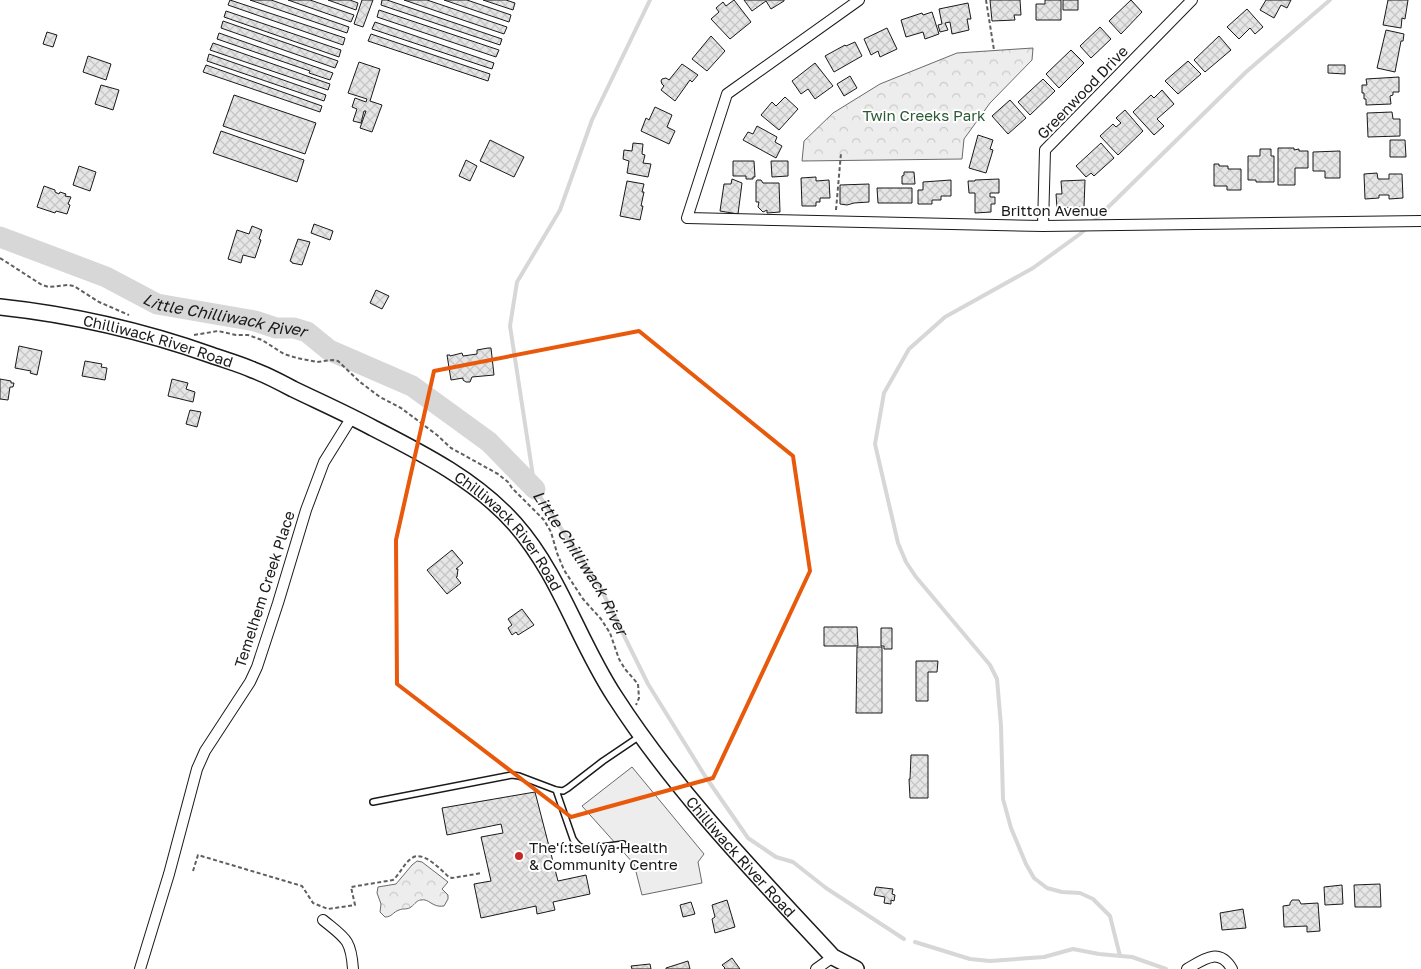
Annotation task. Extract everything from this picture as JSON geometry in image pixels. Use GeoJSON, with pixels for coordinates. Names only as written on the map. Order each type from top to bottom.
{"type":"FeatureCollection","features":[{"type":"Feature","properties":{"kind":"main road","name":"Chilliwack River Road"},"geometry":{"type":"LineString","coordinates":[[0,308],[99,322],[174,342],[253,370],[352,417],[449,470],[478,490],[499,507],[532,545],[546,566],[599,673],[641,736],[677,784],[718,832],[833,957],[856,969]]}},
{"type":"Feature","properties":{"kind":"street","name":"Britton Avenue"},"geometry":{"type":"LineString","coordinates":[[860,0],[727,94],[687,218],[1043,226],[1421,221]]}},
{"type":"Feature","properties":{"kind":"street","name":"Greenwood Drive"},"geometry":{"type":"LineString","coordinates":[[1043,226],[1045,150],[1192,0]]}},
{"type":"Feature","properties":{"kind":"street","name":"Temelhem Creek Place"},"geometry":{"type":"LineString","coordinates":[[140,969],[198,769],[206,752],[250,682],[257,667],[306,510],[324,462],[352,417]]}},
{"type":"Feature","properties":{"kind":"street"},"geometry":{"type":"LineString","coordinates":[[323,920],[349,945],[352,952],[353,969]]}},
{"type":"Feature","properties":{"kind":"street"},"geometry":{"type":"LineString","coordinates":[[1187,969],[1205,958],[1216,956],[1227,960],[1232,969]]}},
{"type":"Feature","properties":{"kind":"street"},"geometry":{"type":"LineString","coordinates":[[816,969],[833,957]]}},
{"type":"Feature","properties":{"kind":"lane"},"geometry":{"type":"LineString","coordinates":[[373,802],[512,775],[563,791],[641,736]]}},
{"type":"Feature","properties":{"kind":"lane"},"geometry":{"type":"LineString","coordinates":[[556,790],[573,839],[577,844],[587,849],[623,844]]}},
{"type":"Feature","properties":{"kind":"path"},"geometry":{"type":"LineString","coordinates":[[986,0],[994,50]]}},
{"type":"Feature","properties":{"kind":"path"},"geometry":{"type":"LineString","coordinates":[[835,222],[841,153]]}},
{"type":"Feature","properties":{"kind":"path"},"geometry":{"type":"LineString","coordinates":[[193,871],[198,855],[302,886],[313,903],[328,909],[355,905],[351,887],[393,880],[414,857],[426,858],[449,877],[454,878],[482,873]]}},
{"type":"Feature","properties":{"kind":"highlighted area"},"geometry":{"type":"Polygon","coordinates":[[[639,331],[793,456],[810,571],[713,778],[571,817],[397,684],[396,540],[434,371],[639,331]]]}},
{"type":"Feature","properties":{"kind":"green space","name":"Twin Creeks Park"},"geometry":{"type":"Polygon","coordinates":[[[1033,48],[1032,60],[990,103],[964,139],[962,159],[802,161],[804,141],[833,113],[880,84],[957,53],[1033,48]]]}},
{"type":"Feature","properties":{"kind":"green space"},"geometry":{"type":"Polygon","coordinates":[[[417,861],[422,862],[448,882],[442,889],[448,895],[444,906],[420,900],[410,908],[399,910],[385,917],[380,912],[381,904],[377,893],[378,887],[396,884],[417,861]]]}},
{"type":"Feature","properties":{"kind":"shaded area"},"geometry":{"type":"Polygon","coordinates":[[[632,767],[704,854],[698,862],[702,883],[642,895],[634,864],[582,806],[632,767]]]}},
{"type":"Feature","properties":{"kind":"building"},"geometry":{"type":"Polygon","coordinates":[[[230,0],[345,38],[343,45],[228,5],[230,0]]]}},
{"type":"Feature","properties":{"kind":"building"},"geometry":{"type":"Polygon","coordinates":[[[250,0],[271,0],[349,27],[347,33],[250,0]]]}},
{"type":"Feature","properties":{"kind":"building"},"geometry":{"type":"Polygon","coordinates":[[[288,0],[310,0],[354,15],[351,22],[288,0]]]}},
{"type":"Feature","properties":{"kind":"building"},"geometry":{"type":"Polygon","coordinates":[[[328,0],[350,0],[358,3],[356,10],[328,0]]]}},
{"type":"Feature","properties":{"kind":"building"},"geometry":{"type":"Polygon","coordinates":[[[362,0],[373,0],[363,27],[354,24],[362,0]]]}},
{"type":"Feature","properties":{"kind":"building"},"geometry":{"type":"Polygon","coordinates":[[[382,0],[387,0],[502,39],[500,45],[381,5],[382,0]]]}},
{"type":"Feature","properties":{"kind":"building"},"geometry":{"type":"Polygon","coordinates":[[[404,0],[427,0],[507,27],[504,34],[404,0]]]}},
{"type":"Feature","properties":{"kind":"building"},"geometry":{"type":"Polygon","coordinates":[[[444,0],[467,0],[511,15],[509,22],[444,0]]]}},
{"type":"Feature","properties":{"kind":"building"},"geometry":{"type":"Polygon","coordinates":[[[483,0],[506,0],[515,3],[513,10],[483,0]]]}},
{"type":"Feature","properties":{"kind":"building"},"geometry":{"type":"Polygon","coordinates":[[[734,0],[751,22],[730,39],[711,19],[719,12],[716,8],[723,2],[726,6],[734,0]]]}},
{"type":"Feature","properties":{"kind":"building"},"geometry":{"type":"Polygon","coordinates":[[[744,0],[784,1],[771,9],[766,1],[752,11],[744,0]]]}},
{"type":"Feature","properties":{"kind":"building"},"geometry":{"type":"Polygon","coordinates":[[[990,0],[1020,0],[1021,15],[1014,15],[1015,20],[992,21],[990,0]]]}},
{"type":"Feature","properties":{"kind":"building"},"geometry":{"type":"Polygon","coordinates":[[[1045,0],[1061,0],[1061,20],[1036,20],[1036,4],[1045,4],[1045,0]]]}},
{"type":"Feature","properties":{"kind":"building"},"geometry":{"type":"Polygon","coordinates":[[[1063,0],[1078,0],[1078,10],[1063,10],[1063,0]]]}},
{"type":"Feature","properties":{"kind":"building"},"geometry":{"type":"Polygon","coordinates":[[[1131,0],[1142,12],[1121,34],[1109,21],[1131,0]]]}},
{"type":"Feature","properties":{"kind":"building"},"geometry":{"type":"Polygon","coordinates":[[[1266,0],[1291,0],[1287,8],[1281,5],[1274,18],[1260,10],[1266,0]]]}},
{"type":"Feature","properties":{"kind":"building"},"geometry":{"type":"Polygon","coordinates":[[[1388,0],[1408,0],[1405,19],[1402,18],[1401,28],[1383,25],[1388,0]]]}},
{"type":"Feature","properties":{"kind":"building"},"geometry":{"type":"Polygon","coordinates":[[[968,3],[971,19],[967,19],[969,30],[952,34],[950,22],[945,23],[948,30],[940,32],[938,25],[942,24],[939,9],[968,3]]]}},
{"type":"Feature","properties":{"kind":"building"},"geometry":{"type":"Polygon","coordinates":[[[1247,9],[1263,27],[1255,34],[1250,28],[1239,39],[1227,27],[1247,9]]]}},
{"type":"Feature","properties":{"kind":"building"},"geometry":{"type":"Polygon","coordinates":[[[379,10],[499,50],[496,57],[377,17],[379,10]]]}},
{"type":"Feature","properties":{"kind":"building"},"geometry":{"type":"Polygon","coordinates":[[[226,11],[341,50],[339,57],[224,17],[226,11]]]}},
{"type":"Feature","properties":{"kind":"building"},"geometry":{"type":"Polygon","coordinates":[[[932,12],[939,34],[925,39],[923,32],[906,37],[901,20],[922,13],[923,15],[932,12]]]}},
{"type":"Feature","properties":{"kind":"building"},"geometry":{"type":"Polygon","coordinates":[[[223,21],[338,61],[335,68],[221,28],[223,21]]]}},
{"type":"Feature","properties":{"kind":"building"},"geometry":{"type":"Polygon","coordinates":[[[375,22],[494,63],[492,69],[372,29],[375,22]]]}},
{"type":"Feature","properties":{"kind":"building"},"geometry":{"type":"Polygon","coordinates":[[[1100,27],[1111,39],[1091,58],[1080,46],[1100,27]]]}},
{"type":"Feature","properties":{"kind":"building"},"geometry":{"type":"Polygon","coordinates":[[[887,28],[897,49],[880,57],[878,51],[871,55],[864,39],[887,28]]]}},
{"type":"Feature","properties":{"kind":"building"},"geometry":{"type":"Polygon","coordinates":[[[1386,30],[1404,34],[1395,72],[1377,68],[1386,30]]]}},
{"type":"Feature","properties":{"kind":"building"},"geometry":{"type":"Polygon","coordinates":[[[47,32],[57,35],[53,47],[43,44],[47,32]]]}},
{"type":"Feature","properties":{"kind":"building"},"geometry":{"type":"Polygon","coordinates":[[[219,33],[333,73],[330,80],[309,73],[310,71],[217,39],[219,33]]]}},
{"type":"Feature","properties":{"kind":"building"},"geometry":{"type":"Polygon","coordinates":[[[371,34],[490,74],[488,81],[368,41],[371,34]]]}},
{"type":"Feature","properties":{"kind":"building"},"geometry":{"type":"Polygon","coordinates":[[[711,36],[725,51],[707,71],[692,59],[711,36]]]}},
{"type":"Feature","properties":{"kind":"building"},"geometry":{"type":"Polygon","coordinates":[[[1219,36],[1231,50],[1205,72],[1194,60],[1219,36]]]}},
{"type":"Feature","properties":{"kind":"building"},"geometry":{"type":"Polygon","coordinates":[[[855,42],[862,56],[834,72],[825,56],[845,45],[855,42]]]}},
{"type":"Feature","properties":{"kind":"building"},"geometry":{"type":"Polygon","coordinates":[[[213,43],[330,84],[328,90],[210,50],[213,43]]]}},
{"type":"Feature","properties":{"kind":"building"},"geometry":{"type":"Polygon","coordinates":[[[1071,50],[1084,63],[1059,88],[1046,74],[1071,50]]]}},
{"type":"Feature","properties":{"kind":"building"},"geometry":{"type":"Polygon","coordinates":[[[209,54],[326,95],[324,101],[207,61],[209,54]]]}},
{"type":"Feature","properties":{"kind":"building"},"geometry":{"type":"Polygon","coordinates":[[[88,56],[111,64],[106,80],[83,72],[88,56]]]}},
{"type":"Feature","properties":{"kind":"building"},"geometry":{"type":"Polygon","coordinates":[[[1188,61],[1201,74],[1178,94],[1165,81],[1188,61]]]}},
{"type":"Feature","properties":{"kind":"building"},"geometry":{"type":"Polygon","coordinates":[[[359,62],[380,69],[370,101],[382,105],[372,132],[360,128],[366,111],[364,111],[361,123],[353,121],[357,109],[352,107],[355,98],[366,102],[367,99],[348,93],[359,62]]]}},
{"type":"Feature","properties":{"kind":"building"},"geometry":{"type":"Polygon","coordinates":[[[815,63],[833,86],[815,99],[808,89],[801,94],[792,81],[815,63]]]}},
{"type":"Feature","properties":{"kind":"building"},"geometry":{"type":"Polygon","coordinates":[[[682,64],[698,75],[692,82],[690,80],[675,101],[661,90],[664,86],[661,81],[666,78],[669,80],[682,64]]]}},
{"type":"Feature","properties":{"kind":"building"},"geometry":{"type":"Polygon","coordinates":[[[206,65],[322,106],[320,112],[203,72],[206,65]]]}},
{"type":"Feature","properties":{"kind":"building"},"geometry":{"type":"Polygon","coordinates":[[[1328,65],[1345,65],[1345,74],[1328,73],[1328,65]]]}},
{"type":"Feature","properties":{"kind":"building"},"geometry":{"type":"Polygon","coordinates":[[[850,76],[857,88],[844,96],[837,84],[850,76]]]}},
{"type":"Feature","properties":{"kind":"building"},"geometry":{"type":"Polygon","coordinates":[[[1399,77],[1399,92],[1393,92],[1393,95],[1390,96],[1391,104],[1366,105],[1364,93],[1362,93],[1362,85],[1367,85],[1366,79],[1399,77]]]}},
{"type":"Feature","properties":{"kind":"building"},"geometry":{"type":"Polygon","coordinates":[[[1043,79],[1055,91],[1030,115],[1018,102],[1043,79]]]}},
{"type":"Feature","properties":{"kind":"building"},"geometry":{"type":"Polygon","coordinates":[[[101,85],[119,90],[113,110],[95,104],[101,85]]]}},
{"type":"Feature","properties":{"kind":"building"},"geometry":{"type":"Polygon","coordinates":[[[1162,90],[1174,104],[1157,119],[1164,126],[1154,135],[1133,112],[1151,95],[1154,98],[1162,90]]]}},
{"type":"Feature","properties":{"kind":"building"},"geometry":{"type":"Polygon","coordinates":[[[234,95],[316,123],[305,154],[223,126],[234,95]]]}},
{"type":"Feature","properties":{"kind":"building"},"geometry":{"type":"Polygon","coordinates":[[[785,97],[798,109],[779,130],[761,115],[772,102],[776,106],[785,97]]]}},
{"type":"Feature","properties":{"kind":"building"},"geometry":{"type":"Polygon","coordinates":[[[1010,100],[1026,118],[1008,134],[992,116],[1010,100]]]}},
{"type":"Feature","properties":{"kind":"building"},"geometry":{"type":"Polygon","coordinates":[[[655,107],[672,115],[667,127],[675,131],[669,144],[641,131],[646,118],[649,120],[655,107]]]}},
{"type":"Feature","properties":{"kind":"building"},"geometry":{"type":"Polygon","coordinates":[[[1125,110],[1143,131],[1118,155],[1100,136],[1113,124],[1116,127],[1121,123],[1116,118],[1125,110]]]}},
{"type":"Feature","properties":{"kind":"building"},"geometry":{"type":"Polygon","coordinates":[[[1392,112],[1393,119],[1400,119],[1400,136],[1368,137],[1367,113],[1392,112]]]}},
{"type":"Feature","properties":{"kind":"building"},"geometry":{"type":"Polygon","coordinates":[[[757,126],[777,137],[775,142],[782,146],[776,158],[743,140],[748,132],[753,134],[757,126]]]}},
{"type":"Feature","properties":{"kind":"building"},"geometry":{"type":"Polygon","coordinates":[[[221,131],[304,160],[297,182],[213,153],[221,131]]]}},
{"type":"Feature","properties":{"kind":"building"},"geometry":{"type":"Polygon","coordinates":[[[978,135],[993,140],[990,149],[993,150],[986,173],[969,168],[978,135]]]}},
{"type":"Feature","properties":{"kind":"building"},"geometry":{"type":"Polygon","coordinates":[[[490,140],[524,157],[514,177],[480,161],[490,140]]]}},
{"type":"Feature","properties":{"kind":"building"},"geometry":{"type":"Polygon","coordinates":[[[1390,140],[1405,140],[1406,157],[1390,157],[1390,140]]]}},
{"type":"Feature","properties":{"kind":"building"},"geometry":{"type":"Polygon","coordinates":[[[633,143],[643,144],[642,154],[645,155],[643,163],[651,164],[648,177],[627,173],[629,161],[623,159],[624,150],[632,151],[633,143]]]}},
{"type":"Feature","properties":{"kind":"building"},"geometry":{"type":"Polygon","coordinates":[[[1101,143],[1114,158],[1094,176],[1091,173],[1086,177],[1076,166],[1101,143]]]}},
{"type":"Feature","properties":{"kind":"building"},"geometry":{"type":"Polygon","coordinates":[[[1278,148],[1294,148],[1294,150],[1308,151],[1308,168],[1295,168],[1295,185],[1278,185],[1278,148]]]}},
{"type":"Feature","properties":{"kind":"building"},"geometry":{"type":"Polygon","coordinates":[[[1260,149],[1271,149],[1271,156],[1274,156],[1274,182],[1248,180],[1248,156],[1260,156],[1260,149]]]}},
{"type":"Feature","properties":{"kind":"building"},"geometry":{"type":"Polygon","coordinates":[[[1340,151],[1340,178],[1325,178],[1325,171],[1313,171],[1313,152],[1340,151]]]}},
{"type":"Feature","properties":{"kind":"building"},"geometry":{"type":"Polygon","coordinates":[[[466,160],[477,166],[470,181],[459,176],[466,160]]]}},
{"type":"Feature","properties":{"kind":"building"},"geometry":{"type":"Polygon","coordinates":[[[733,161],[754,161],[755,177],[753,179],[746,179],[746,176],[733,176],[733,161]]]}},
{"type":"Feature","properties":{"kind":"building"},"geometry":{"type":"Polygon","coordinates":[[[771,161],[788,161],[788,176],[772,177],[771,161]]]}},
{"type":"Feature","properties":{"kind":"building"},"geometry":{"type":"Polygon","coordinates":[[[1214,164],[1228,166],[1228,169],[1241,169],[1241,190],[1227,190],[1227,186],[1214,186],[1214,164]]]}},
{"type":"Feature","properties":{"kind":"building"},"geometry":{"type":"Polygon","coordinates":[[[79,166],[96,172],[90,191],[73,185],[79,166]]]}},
{"type":"Feature","properties":{"kind":"building"},"geometry":{"type":"Polygon","coordinates":[[[904,172],[914,172],[915,184],[902,184],[904,172]]]}},
{"type":"Feature","properties":{"kind":"building"},"geometry":{"type":"Polygon","coordinates":[[[1377,173],[1378,179],[1389,179],[1389,174],[1402,174],[1403,198],[1389,199],[1389,195],[1379,195],[1379,198],[1365,199],[1364,174],[1377,173]]]}},
{"type":"Feature","properties":{"kind":"building"},"geometry":{"type":"Polygon","coordinates":[[[816,177],[816,181],[829,180],[830,198],[820,198],[820,202],[816,202],[816,206],[802,206],[801,178],[816,177]]]}},
{"type":"Feature","properties":{"kind":"building"},"geometry":{"type":"Polygon","coordinates":[[[732,179],[742,183],[738,214],[720,211],[724,184],[731,184],[732,179]]]}},
{"type":"Feature","properties":{"kind":"building"},"geometry":{"type":"Polygon","coordinates":[[[999,179],[999,193],[990,193],[990,197],[995,197],[995,204],[991,204],[991,212],[975,213],[975,193],[969,193],[968,181],[999,179]]]}},
{"type":"Feature","properties":{"kind":"building"},"geometry":{"type":"Polygon","coordinates":[[[757,180],[761,180],[763,183],[779,183],[780,212],[767,213],[767,210],[763,212],[758,207],[759,202],[756,202],[757,180]]]}},
{"type":"Feature","properties":{"kind":"building"},"geometry":{"type":"Polygon","coordinates":[[[951,180],[951,196],[941,196],[941,200],[932,200],[932,204],[918,204],[918,190],[923,190],[923,182],[951,180]]]}},
{"type":"Feature","properties":{"kind":"building"},"geometry":{"type":"Polygon","coordinates":[[[1085,180],[1084,207],[1057,208],[1056,194],[1062,194],[1061,181],[1085,180]]]}},
{"type":"Feature","properties":{"kind":"building"},"geometry":{"type":"Polygon","coordinates":[[[627,181],[644,184],[640,220],[620,216],[627,181]]]}},
{"type":"Feature","properties":{"kind":"building"},"geometry":{"type":"Polygon","coordinates":[[[869,184],[869,202],[840,204],[840,185],[869,184]]]}},
{"type":"Feature","properties":{"kind":"building"},"geometry":{"type":"Polygon","coordinates":[[[44,186],[55,190],[59,194],[60,192],[66,194],[65,196],[71,197],[67,214],[56,211],[55,213],[37,207],[44,186]]]}},
{"type":"Feature","properties":{"kind":"building"},"geometry":{"type":"Polygon","coordinates":[[[877,188],[912,188],[912,203],[878,203],[877,188]]]}},
{"type":"Feature","properties":{"kind":"building"},"geometry":{"type":"Polygon","coordinates":[[[314,224],[333,231],[330,240],[311,233],[314,224]]]}},
{"type":"Feature","properties":{"kind":"building"},"geometry":{"type":"Polygon","coordinates":[[[252,226],[262,230],[255,258],[243,255],[241,263],[228,259],[237,230],[249,234],[252,226]]]}},
{"type":"Feature","properties":{"kind":"building"},"geometry":{"type":"Polygon","coordinates":[[[298,239],[310,242],[302,265],[290,261],[298,239]]]}},
{"type":"Feature","properties":{"kind":"building"},"geometry":{"type":"Polygon","coordinates":[[[376,290],[389,296],[382,309],[370,303],[376,290]]]}},
{"type":"Feature","properties":{"kind":"building"},"geometry":{"type":"Polygon","coordinates":[[[19,346],[42,351],[37,375],[30,373],[31,371],[15,368],[19,346]]]}},
{"type":"Feature","properties":{"kind":"building"},"geometry":{"type":"Polygon","coordinates":[[[491,348],[494,375],[472,377],[470,382],[466,382],[463,378],[451,380],[447,355],[462,353],[463,356],[477,354],[477,350],[491,348]]]}},
{"type":"Feature","properties":{"kind":"building"},"geometry":{"type":"Polygon","coordinates":[[[85,361],[102,364],[101,367],[107,368],[105,380],[82,376],[85,361]]]}},
{"type":"Feature","properties":{"kind":"building"},"geometry":{"type":"Polygon","coordinates":[[[0,379],[14,383],[13,387],[10,387],[8,400],[0,399],[0,379]]]}},
{"type":"Feature","properties":{"kind":"building"},"geometry":{"type":"Polygon","coordinates":[[[172,379],[188,383],[186,389],[195,392],[193,402],[168,396],[172,379]]]}},
{"type":"Feature","properties":{"kind":"building"},"geometry":{"type":"Polygon","coordinates":[[[190,410],[201,412],[197,427],[186,424],[190,410]]]}},
{"type":"Feature","properties":{"kind":"building"},"geometry":{"type":"Polygon","coordinates":[[[452,550],[463,563],[456,569],[458,569],[456,577],[461,583],[447,594],[427,570],[452,550]]]}},
{"type":"Feature","properties":{"kind":"building"},"geometry":{"type":"Polygon","coordinates":[[[522,609],[534,625],[518,635],[516,632],[512,635],[508,628],[512,625],[508,619],[522,609]]]}},
{"type":"Feature","properties":{"kind":"building"},"geometry":{"type":"Polygon","coordinates":[[[824,627],[857,627],[858,646],[824,646],[824,627]]]}},
{"type":"Feature","properties":{"kind":"building"},"geometry":{"type":"Polygon","coordinates":[[[881,628],[892,628],[892,649],[884,649],[884,646],[881,646],[881,628]]]}},
{"type":"Feature","properties":{"kind":"building"},"geometry":{"type":"Polygon","coordinates":[[[857,647],[882,647],[882,713],[856,713],[857,647]]]}},
{"type":"Feature","properties":{"kind":"building"},"geometry":{"type":"Polygon","coordinates":[[[916,661],[938,661],[937,672],[928,672],[928,701],[916,701],[916,661]]]}},
{"type":"Feature","properties":{"kind":"building"},"geometry":{"type":"Polygon","coordinates":[[[911,755],[928,755],[928,798],[910,798],[911,755]]]}},
{"type":"Feature","properties":{"kind":"building","name":"The'í:tselíya Health & Community Centre"},"geometry":{"type":"Polygon","coordinates":[[[535,792],[558,881],[586,875],[590,894],[553,902],[555,910],[537,914],[536,906],[481,918],[474,884],[491,881],[481,837],[503,833],[501,824],[447,835],[442,808],[535,792]]]}},
{"type":"Feature","properties":{"kind":"building"},"geometry":{"type":"Polygon","coordinates":[[[1380,884],[1381,907],[1355,907],[1354,885],[1380,884]]]}},
{"type":"Feature","properties":{"kind":"building"},"geometry":{"type":"Polygon","coordinates":[[[1342,885],[1343,904],[1325,905],[1324,887],[1342,885]]]}},
{"type":"Feature","properties":{"kind":"building"},"geometry":{"type":"Polygon","coordinates":[[[876,887],[893,889],[894,901],[891,900],[891,904],[884,903],[885,897],[874,895],[876,887]]]}},
{"type":"Feature","properties":{"kind":"building"},"geometry":{"type":"Polygon","coordinates":[[[727,900],[735,927],[715,933],[712,919],[715,917],[712,905],[727,900]]]}},
{"type":"Feature","properties":{"kind":"building"},"geometry":{"type":"Polygon","coordinates":[[[1292,900],[1299,900],[1301,904],[1318,903],[1320,931],[1307,932],[1307,926],[1284,927],[1283,906],[1290,905],[1292,900]]]}},
{"type":"Feature","properties":{"kind":"building"},"geometry":{"type":"Polygon","coordinates":[[[691,902],[695,914],[683,917],[680,905],[691,902]]]}},
{"type":"Feature","properties":{"kind":"building"},"geometry":{"type":"Polygon","coordinates":[[[1243,909],[1246,928],[1222,930],[1220,913],[1243,909]]]}},
{"type":"Feature","properties":{"kind":"building"},"geometry":{"type":"Polygon","coordinates":[[[732,958],[740,969],[724,969],[722,965],[732,958]]]}},
{"type":"Feature","properties":{"kind":"building"},"geometry":{"type":"Polygon","coordinates":[[[688,961],[690,969],[666,969],[666,968],[688,961]]]}},
{"type":"Feature","properties":{"kind":"building"},"geometry":{"type":"Polygon","coordinates":[[[650,964],[651,969],[632,969],[631,966],[650,964]]]}},
{"type":"Feature","properties":{"kind":"waterway","name":"Little Chilliwack River"},"geometry":{"type":"LineString","coordinates":[[650,0],[592,120],[560,210],[517,282],[510,326],[535,489],[600,587],[648,684],[705,776],[748,838],[776,857],[793,862],[826,888],[904,939]]}},
{"type":"Feature","properties":{"kind":"waterway"},"geometry":{"type":"LineString","coordinates":[[1093,222],[1246,72],[1330,0]]}},
{"type":"Feature","properties":{"kind":"waterway"},"geometry":{"type":"LineString","coordinates":[[1088,227],[1033,268],[945,317],[909,349],[884,393],[875,444],[898,543],[906,562],[916,577],[990,665],[997,679],[1001,726],[1003,799],[1011,828],[1026,864],[1034,878],[1047,888],[1062,892],[1080,893],[1093,899],[1110,916],[1120,956]]}},
{"type":"Feature","properties":{"kind":"waterway","name":"Little Chilliwack River"},"geometry":{"type":"LineString","coordinates":[[0,237],[106,277],[157,304],[255,321],[276,328],[294,328],[307,332],[329,350],[412,386],[489,442],[535,489]]}},
{"type":"Feature","properties":{"kind":"waterway","name":"Little Chilliwack River"},"geometry":{"type":"LineString","coordinates":[[915,942],[970,959],[990,961],[1044,957],[1073,949],[1132,957],[1166,969]]}},
{"type":"Feature","properties":{"kind":"place","name":"The'í:tselíya Health & Community Centre"},"geometry":{"type":"Point","coordinates":[519,856]}}]}
